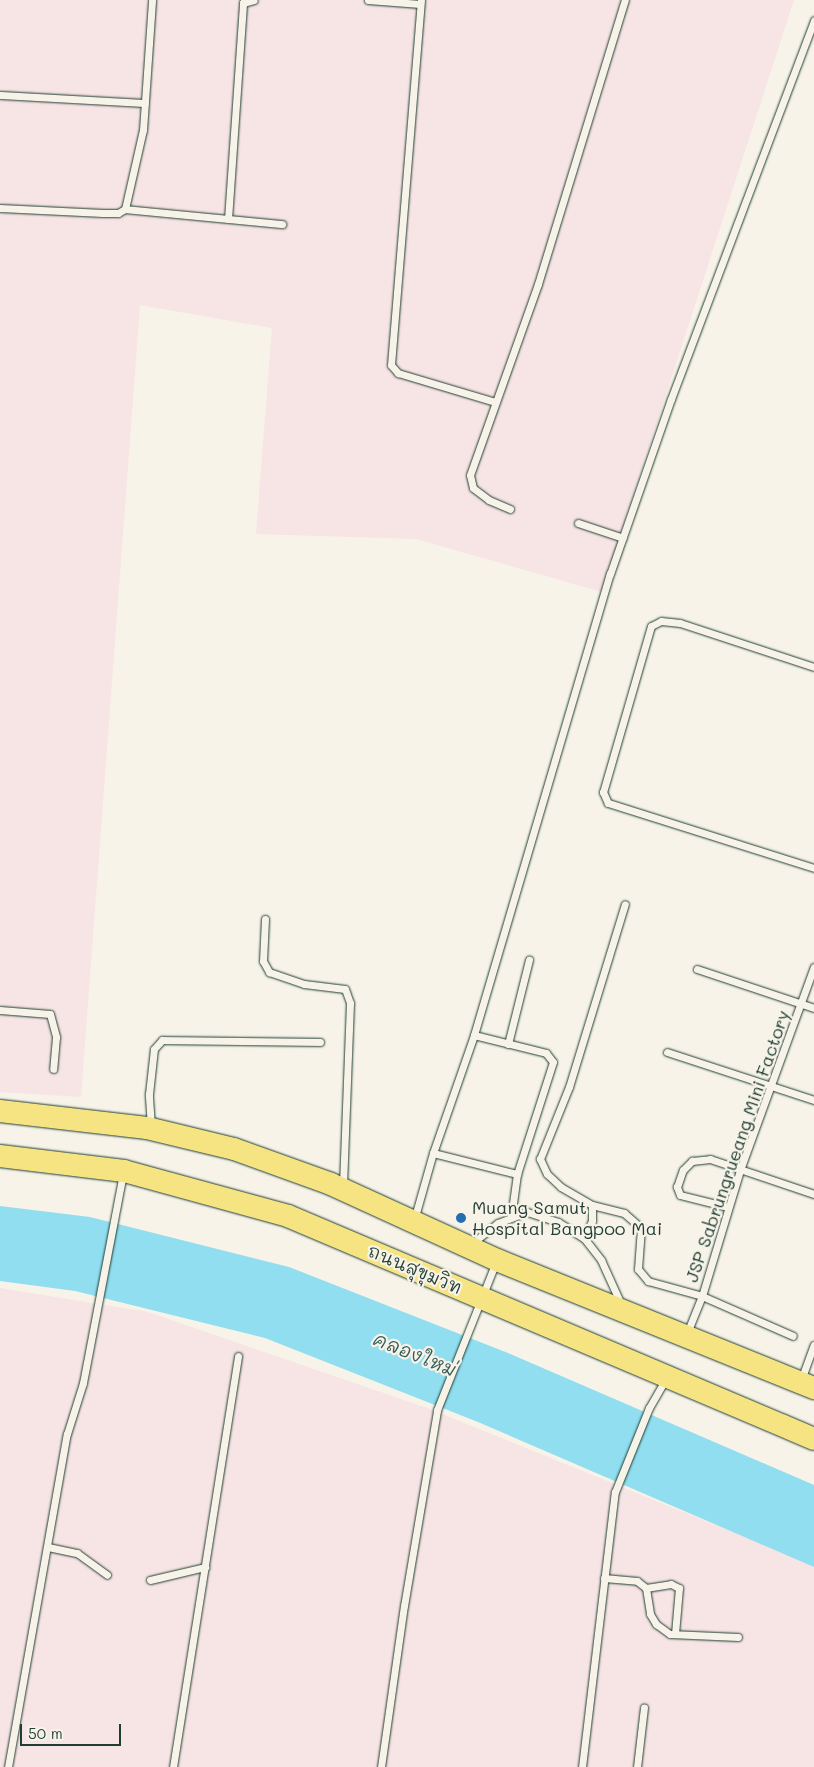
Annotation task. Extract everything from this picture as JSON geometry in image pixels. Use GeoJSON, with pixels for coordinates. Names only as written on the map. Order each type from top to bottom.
{"type":"FeatureCollection","features":[{"type":"Feature","properties":{"kind":"highway"},"geometry":{"type":"LineString","coordinates":[[0,1111],[152,1129],[234,1149],[343,1190],[414,1220],[497,1260],[623,1309],[807,1386]]}},
{"type":"Feature","properties":{"kind":"highway","name":"ถนนสุขุมวิท"},"geometry":{"type":"LineString","coordinates":[[0,1156],[124,1171],[288,1216],[814,1439]]}},
{"type":"Feature","properties":{"kind":"lane"},"geometry":{"type":"LineString","coordinates":[[125,209],[143,130],[152,0]]}},
{"type":"Feature","properties":{"kind":"lane"},"geometry":{"type":"LineString","coordinates":[[228,219],[243,3],[254,0]]}},
{"type":"Feature","properties":{"kind":"lane"},"geometry":{"type":"LineString","coordinates":[[368,0],[421,2],[391,365],[398,373],[495,402]]}},
{"type":"Feature","properties":{"kind":"lane"},"geometry":{"type":"LineString","coordinates":[[510,509],[489,500],[473,488],[470,476],[538,284],[625,0]]}},
{"type":"Feature","properties":{"kind":"lane"},"geometry":{"type":"LineString","coordinates":[[414,1220],[433,1153],[474,1035],[623,538],[671,399],[814,20]]}},
{"type":"Feature","properties":{"kind":"lane"},"geometry":{"type":"LineString","coordinates":[[0,95],[144,103]]}},
{"type":"Feature","properties":{"kind":"lane"},"geometry":{"type":"LineString","coordinates":[[0,208],[103,213],[118,213],[125,209],[282,224]]}},
{"type":"Feature","properties":{"kind":"lane"},"geometry":{"type":"LineString","coordinates":[[578,523],[623,538]]}},
{"type":"Feature","properties":{"kind":"lane"},"geometry":{"type":"LineString","coordinates":[[814,667],[680,623],[661,621],[651,626],[603,792],[608,803],[814,868]]}},
{"type":"Feature","properties":{"kind":"lane"},"geometry":{"type":"LineString","coordinates":[[625,904],[569,1087],[540,1159],[547,1174],[561,1187],[592,1205],[624,1212],[641,1228],[638,1269],[648,1281],[702,1296],[793,1336]]}},
{"type":"Feature","properties":{"kind":"lane"},"geometry":{"type":"LineString","coordinates":[[264,919],[263,961],[269,972],[304,984],[345,989],[350,1003],[343,1190]]}},
{"type":"Feature","properties":{"kind":"lane"},"geometry":{"type":"LineString","coordinates":[[508,1044],[529,960]]}},
{"type":"Feature","properties":{"kind":"lane","name":"JSP Sabrungrueang Mini Factory"},"geometry":{"type":"LineString","coordinates":[[686,1335],[702,1296],[740,1170],[814,967]]}},
{"type":"Feature","properties":{"kind":"lane"},"geometry":{"type":"LineString","coordinates":[[697,969],[814,1008]]}},
{"type":"Feature","properties":{"kind":"lane"},"geometry":{"type":"LineString","coordinates":[[0,1010],[50,1014],[56,1037],[53,1069]]}},
{"type":"Feature","properties":{"kind":"lane"},"geometry":{"type":"LineString","coordinates":[[474,1035],[546,1053],[553,1062],[517,1174],[511,1218]]}},
{"type":"Feature","properties":{"kind":"lane"},"geometry":{"type":"LineString","coordinates":[[152,1129],[149,1094],[154,1049],[162,1040],[320,1042]]}},
{"type":"Feature","properties":{"kind":"lane"},"geometry":{"type":"LineString","coordinates":[[667,1052],[814,1100]]}},
{"type":"Feature","properties":{"kind":"lane"},"geometry":{"type":"LineString","coordinates":[[433,1153],[517,1174]]}},
{"type":"Feature","properties":{"kind":"lane"},"geometry":{"type":"LineString","coordinates":[[728,1207],[680,1194],[677,1187],[680,1178],[692,1160],[710,1159],[814,1194]]}},
{"type":"Feature","properties":{"kind":"lane"},"geometry":{"type":"LineString","coordinates":[[8,1767],[67,1434],[83,1383],[117,1199],[124,1171]]}},
{"type":"Feature","properties":{"kind":"lane"},"geometry":{"type":"LineString","coordinates":[[584,1238],[592,1221],[592,1205]]}},
{"type":"Feature","properties":{"kind":"lane"},"geometry":{"type":"LineString","coordinates":[[468,1246],[498,1223],[528,1212],[558,1222],[584,1238],[601,1260],[623,1309]]}},
{"type":"Feature","properties":{"kind":"lane"},"geometry":{"type":"LineString","coordinates":[[381,1767],[437,1410],[480,1297],[497,1260]]}},
{"type":"Feature","properties":{"kind":"lane"},"geometry":{"type":"LineString","coordinates":[[807,1386],[814,1345]]}},
{"type":"Feature","properties":{"kind":"lane"},"geometry":{"type":"LineString","coordinates":[[173,1767],[238,1356]]}},
{"type":"Feature","properties":{"kind":"lane"},"geometry":{"type":"LineString","coordinates":[[582,1767],[615,1492],[649,1408],[667,1376]]}},
{"type":"Feature","properties":{"kind":"lane"},"geometry":{"type":"LineString","coordinates":[[48,1547],[77,1553],[108,1575]]}},
{"type":"Feature","properties":{"kind":"lane"},"geometry":{"type":"LineString","coordinates":[[150,1580],[205,1567]]}},
{"type":"Feature","properties":{"kind":"lane"},"geometry":{"type":"LineString","coordinates":[[604,1578],[637,1581],[646,1588],[650,1614],[656,1624],[675,1634],[738,1637]]}},
{"type":"Feature","properties":{"kind":"lane"},"geometry":{"type":"LineString","coordinates":[[646,1588],[671,1584],[678,1588],[675,1634]]}},
{"type":"Feature","properties":{"kind":"lane"},"geometry":{"type":"LineString","coordinates":[[637,1767],[644,1707]]}},
{"type":"Feature","properties":{"kind":"shaded area"},"geometry":{"type":"Polygon","coordinates":[[[0,0],[794,0],[602,592],[416,539],[256,534],[272,328],[140,305],[81,1097],[0,1092],[0,0]]]}},
{"type":"Feature","properties":{"kind":"shaded area"},"geometry":{"type":"Polygon","coordinates":[[[0,1288],[148,1312],[430,1409],[814,1565],[814,1767],[0,1767],[0,1288]]]}},
{"type":"Feature","properties":{"kind":"water","name":"คลองใหม่"},"geometry":{"type":"Polygon","coordinates":[[[0,1206],[90,1217],[289,1267],[508,1353],[814,1485],[814,1567],[478,1422],[265,1338],[75,1291],[0,1281],[0,1206]]]}},
{"type":"Feature","properties":{"kind":"place","name":"Muang Samut Hospital Bangpoo Mai"},"geometry":{"type":"Point","coordinates":[461,1218]}}]}
